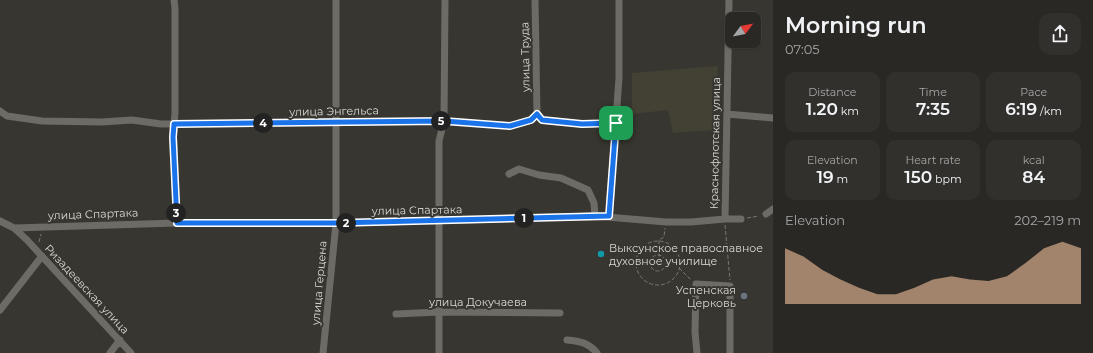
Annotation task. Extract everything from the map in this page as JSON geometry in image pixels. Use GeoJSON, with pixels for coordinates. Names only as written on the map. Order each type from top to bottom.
{"type":"FeatureCollection","features":[{"type":"Feature","properties":{"kind":"street"},"geometry":{"type":"LineString","coordinates":[[174,0],[173,137],[177,223]]}},
{"type":"Feature","properties":{"kind":"street","name":"улица Герцена"},"geometry":{"type":"LineString","coordinates":[[323,353],[336,223],[336,0]]}},
{"type":"Feature","properties":{"kind":"street"},"geometry":{"type":"LineString","coordinates":[[439,353],[439,141],[444,121],[445,0]]}},
{"type":"Feature","properties":{"kind":"street","name":"улица Труда"},"geometry":{"type":"LineString","coordinates":[[535,0],[537,114]]}},
{"type":"Feature","properties":{"kind":"street"},"geometry":{"type":"LineString","coordinates":[[609,216],[619,78],[619,0]]}},
{"type":"Feature","properties":{"kind":"street","name":"Краснофлотская улица"},"geometry":{"type":"LineString","coordinates":[[724,219],[728,114],[729,0]]}},
{"type":"Feature","properties":{"kind":"street","name":"улица Энгельса"},"geometry":{"type":"LineString","coordinates":[[0,112],[7,116],[42,121],[102,122],[132,120],[160,124],[444,121],[510,126],[531,120],[537,114]]}},
{"type":"Feature","properties":{"kind":"street"},"geometry":{"type":"LineString","coordinates":[[537,114],[542,120],[582,124],[616,123]]}},
{"type":"Feature","properties":{"kind":"street"},"geometry":{"type":"LineString","coordinates":[[728,114],[773,118]]}},
{"type":"Feature","properties":{"kind":"street"},"geometry":{"type":"LineString","coordinates":[[509,174],[519,169],[539,175],[561,178],[588,190],[594,203],[595,216]]}},
{"type":"Feature","properties":{"kind":"street"},"geometry":{"type":"LineString","coordinates":[[766,214],[773,209]]}},
{"type":"Feature","properties":{"kind":"street","name":"улица Спартака"},"geometry":{"type":"LineString","coordinates":[[14,228],[177,223],[336,223],[438,221],[595,216],[666,222],[741,219]]}},
{"type":"Feature","properties":{"kind":"street","name":"Ризадеевская улица"},"geometry":{"type":"LineString","coordinates":[[0,221],[14,228],[40,253],[131,353]]}},
{"type":"Feature","properties":{"kind":"street"},"geometry":{"type":"LineString","coordinates":[[26,240],[35,228]]}},
{"type":"Feature","properties":{"kind":"street"},"geometry":{"type":"LineString","coordinates":[[0,310],[40,253]]}},
{"type":"Feature","properties":{"kind":"street"},"geometry":{"type":"LineString","coordinates":[[697,353],[695,332],[696,284],[730,286],[730,353]]}},
{"type":"Feature","properties":{"kind":"street","name":"улица Докучаева"},"geometry":{"type":"LineString","coordinates":[[396,314],[439,312],[560,313]]}},
{"type":"Feature","properties":{"kind":"street"},"geometry":{"type":"LineString","coordinates":[[110,353],[120,340]]}},
{"type":"Feature","properties":{"kind":"street"},"geometry":{"type":"LineString","coordinates":[[567,340],[584,342],[593,348],[597,353]]}},
{"type":"Feature","properties":{"kind":"path"},"geometry":{"type":"LineString","coordinates":[[741,219],[766,214]]}},
{"type":"Feature","properties":{"kind":"path","name":"Краснофлотская улица"},"geometry":{"type":"LineString","coordinates":[[724,219],[730,286]]}},
{"type":"Feature","properties":{"kind":"path"},"geometry":{"type":"LineString","coordinates":[[40,253],[39,239],[46,226]]}},
{"type":"Feature","properties":{"kind":"path"},"geometry":{"type":"LineString","coordinates":[[659,240],[668,243],[674,248],[679,256],[680,266],[678,273],[672,280],[665,284],[656,285],[648,283],[641,277],[637,270],[636,262],[638,253],[643,246],[659,240],[664,237],[665,234]]}},
{"type":"Feature","properties":{"kind":"path"},"geometry":{"type":"LineString","coordinates":[[659,240],[659,254],[662,262]]}},
{"type":"Feature","properties":{"kind":"path"},"geometry":{"type":"LineString","coordinates":[[659,254],[665,258],[666,264],[664,270],[657,272],[652,269],[650,263],[653,257],[659,254]]}},
{"type":"Feature","properties":{"kind":"path"},"geometry":{"type":"LineString","coordinates":[[617,261],[650,263]]}},
{"type":"Feature","properties":{"kind":"path"},"geometry":{"type":"LineString","coordinates":[[666,264],[698,266]]}},
{"type":"Feature","properties":{"kind":"path"},"geometry":{"type":"LineString","coordinates":[[679,268],[696,284]]}},
{"type":"Feature","properties":{"kind":"shaded area"},"geometry":{"type":"Polygon","coordinates":[[[718,66],[714,130],[673,133],[668,110],[632,114],[632,73],[718,66]]]}},
{"type":"Feature","properties":{"kind":"place","name":"Выксунское православное духовное училище"},"geometry":{"type":"Point","coordinates":[601,254]}},
{"type":"Feature","properties":{"kind":"place","name":"Успенская Церковь"},"geometry":{"type":"Point","coordinates":[744,296]}},
{"type":"Feature","properties":{"kind":"route"},"geometry":{"type":"LineString","coordinates":[[537,114],[542,120],[582,124],[616,123],[609,216],[336,223],[177,223],[173,137],[174,124],[444,121],[510,126],[531,120],[537,114]]}}]}
